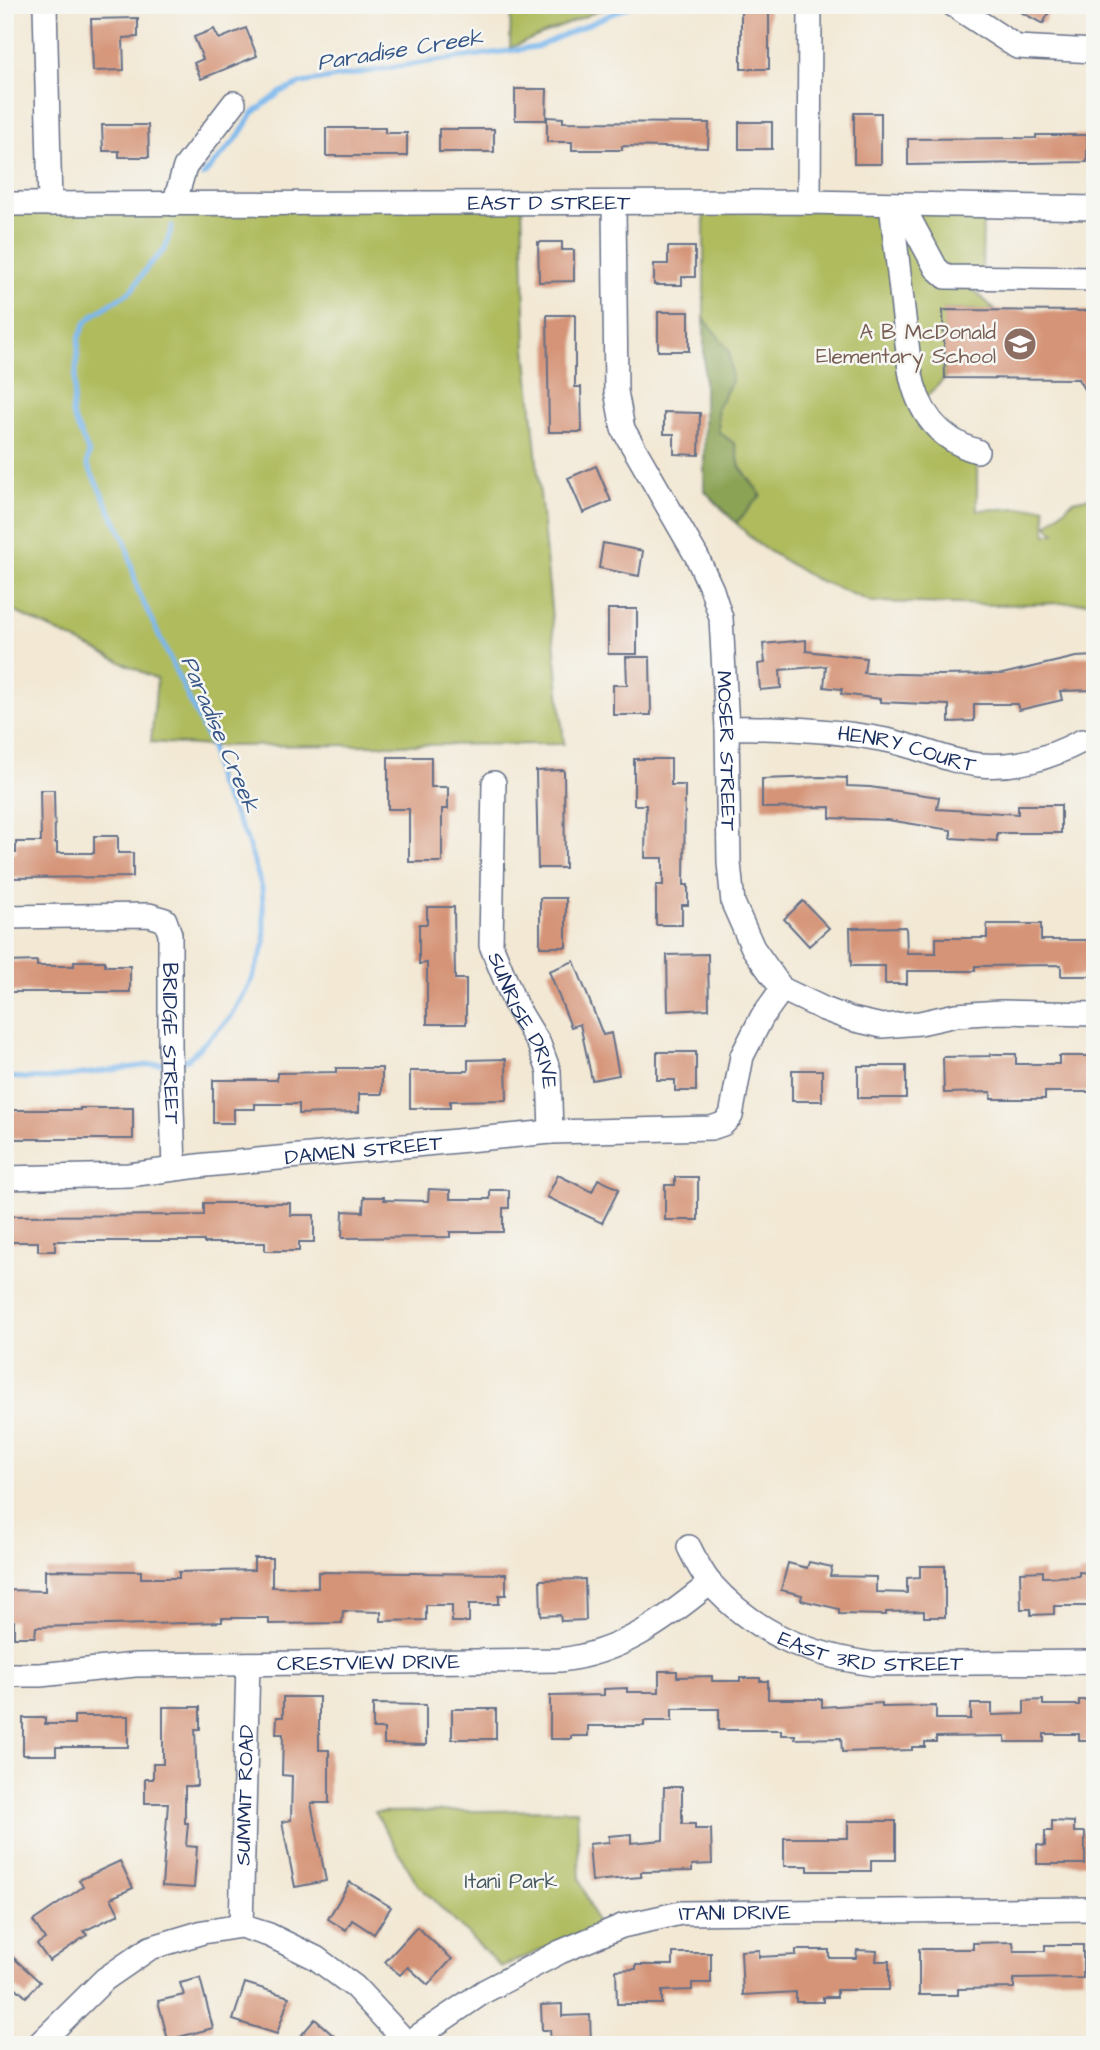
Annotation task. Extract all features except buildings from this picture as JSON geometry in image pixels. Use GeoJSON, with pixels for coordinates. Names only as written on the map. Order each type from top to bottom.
{"type":"FeatureCollection","features":[{"type":"Feature","properties":{"kind":"street"},"geometry":{"type":"LineString","coordinates":[[45,5],[50,204]]}},
{"type":"Feature","properties":{"kind":"street"},"geometry":{"type":"LineString","coordinates":[[809,202],[810,5]]}},
{"type":"Feature","properties":{"kind":"street"},"geometry":{"type":"LineString","coordinates":[[953,5],[1017,47],[1095,51]]}},
{"type":"Feature","properties":{"kind":"street"},"geometry":{"type":"LineString","coordinates":[[174,204],[185,167],[234,103]]}},
{"type":"Feature","properties":{"kind":"street","name":"EAST D STREET"},"geometry":{"type":"LineString","coordinates":[[5,204],[809,202],[1095,208]]}},
{"type":"Feature","properties":{"kind":"street","name":"MOSER STREET"},"geometry":{"type":"LineString","coordinates":[[614,204],[616,391],[623,429],[696,557],[712,590],[720,618],[727,729],[729,863],[733,902],[753,948],[782,989],[851,1019],[882,1026],[920,1023],[956,1015],[1000,1012],[1095,1014]]}},
{"type":"Feature","properties":{"kind":"street"},"geometry":{"type":"LineString","coordinates":[[896,205],[936,268],[946,277],[1095,279]]}},
{"type":"Feature","properties":{"kind":"street"},"geometry":{"type":"LineString","coordinates":[[896,205],[910,370],[919,403],[935,428],[965,447],[977,451]]}},
{"type":"Feature","properties":{"kind":"street","name":"HENRY COURT"},"geometry":{"type":"LineString","coordinates":[[727,729],[780,727],[843,733],[889,741],[978,765],[1020,764],[1054,756],[1082,741]]}},
{"type":"Feature","properties":{"kind":"street","name":"SUNRISE DRIVE"},"geometry":{"type":"LineString","coordinates":[[494,783],[491,945],[516,1006],[539,1044],[549,1071],[551,1132]]}},
{"type":"Feature","properties":{"kind":"street","name":"BRIDGE STREET"},"geometry":{"type":"LineString","coordinates":[[5,917],[149,915],[165,920],[170,934],[170,1079],[174,1169]]}},
{"type":"Feature","properties":{"kind":"street","name":"DAMEN STREET"},"geometry":{"type":"LineString","coordinates":[[5,1178],[129,1175],[551,1132],[698,1129],[723,1124],[730,1116],[736,1079],[751,1036],[782,989]]}},
{"type":"Feature","properties":{"kind":"street","name":"EAST 3RD STREET"},"geometry":{"type":"LineString","coordinates":[[689,1547],[710,1583],[753,1621],[781,1639],[840,1660],[873,1664],[1095,1662]]}},
{"type":"Feature","properties":{"kind":"street","name":"CRESTVIEW DRIVE"},"geometry":{"type":"LineString","coordinates":[[5,1675],[40,1675],[135,1665],[560,1660],[582,1657],[625,1643],[645,1633],[710,1583]]}},
{"type":"Feature","properties":{"kind":"street","name":"SUMMIT ROAD"},"geometry":{"type":"LineString","coordinates":[[242,1926],[248,1664]]}},
{"type":"Feature","properties":{"kind":"street","name":"ITANI DRIVE"},"geometry":{"type":"LineString","coordinates":[[408,2044],[485,1991],[560,1952],[622,1926],[681,1913],[1095,1909]]}},
{"type":"Feature","properties":{"kind":"street"},"geometry":{"type":"LineString","coordinates":[[38,2045],[106,1979],[150,1948],[203,1933],[242,1926],[269,1936],[326,1965],[355,1987],[408,2044]]}},
{"type":"Feature","properties":{"kind":"green space"},"geometry":{"type":"Polygon","coordinates":[[[511,5],[612,5],[510,48],[511,5]]]}},
{"type":"Feature","properties":{"kind":"green space"},"geometry":{"type":"Polygon","coordinates":[[[704,203],[983,206],[982,279],[962,279],[995,310],[944,310],[945,378],[919,404],[977,451],[977,510],[1045,507],[1046,535],[1055,533],[1047,525],[1073,501],[1095,496],[1095,602],[999,605],[872,602],[813,578],[759,545],[736,523],[761,495],[740,467],[735,444],[719,432],[717,408],[732,381],[704,318],[704,203]]]}},
{"type":"Feature","properties":{"kind":"green space"},"geometry":{"type":"Polygon","coordinates":[[[5,204],[522,204],[526,347],[564,744],[211,746],[151,742],[157,679],[5,607],[5,204]]]}},
{"type":"Feature","properties":{"kind":"green space"},"geometry":{"type":"Polygon","coordinates":[[[704,318],[729,351],[732,381],[717,408],[719,432],[735,444],[740,467],[761,495],[736,523],[704,490],[704,318]]]}},
{"type":"Feature","properties":{"kind":"green space","name":"Itani Park"},"geometry":{"type":"Polygon","coordinates":[[[577,1810],[580,1880],[598,1926],[501,1967],[418,1885],[375,1812],[577,1810]]]}},
{"type":"Feature","properties":{"kind":"waterway","name":"Paradise Creek"},"geometry":{"type":"LineString","coordinates":[[203,176],[238,137],[253,113],[281,92],[302,83],[537,47],[632,5]]}},
{"type":"Feature","properties":{"kind":"waterway","name":"Paradise Creek"},"geometry":{"type":"LineString","coordinates":[[172,226],[165,249],[148,266],[132,290],[86,322],[79,337],[72,415],[89,453],[87,464],[125,540],[138,591],[211,746],[217,782],[246,837],[262,888],[265,943],[251,982],[230,1018],[188,1059],[177,1061]]}},
{"type":"Feature","properties":{"kind":"waterway","name":"Paradise Creek"},"geometry":{"type":"LineString","coordinates":[[5,1077],[46,1079],[164,1063]]}},
{"type":"Feature","properties":{"kind":"place","name":"A B McDonald Elementary School"},"geometry":{"type":"Point","coordinates":[1020,344]}}]}
